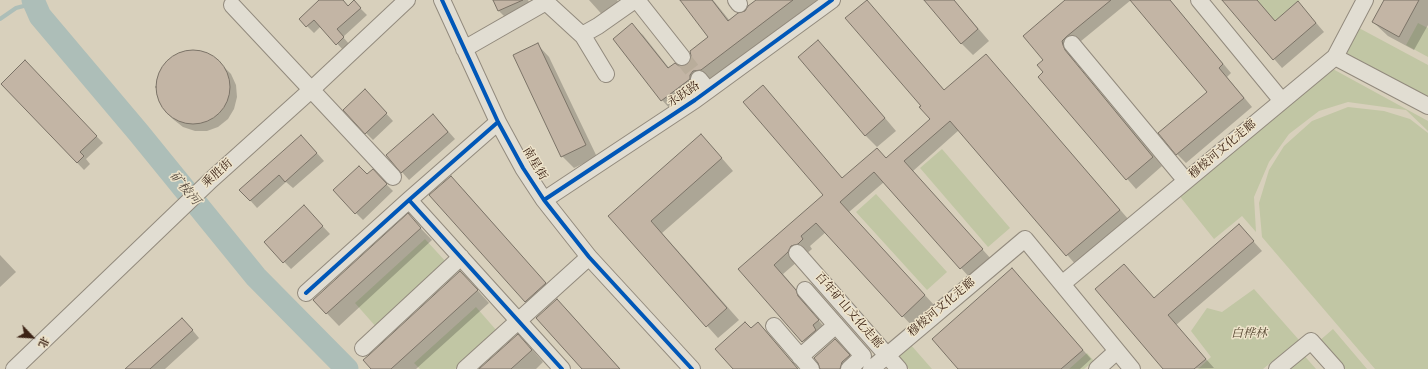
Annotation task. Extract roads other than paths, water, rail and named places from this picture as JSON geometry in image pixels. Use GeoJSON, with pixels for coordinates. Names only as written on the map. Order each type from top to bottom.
{"type":"FeatureCollection","features":[{"type":"Feature","properties":{"kind":"street","name":"乘胜街"},"geometry":{"type":"LineString","coordinates":[[14,369],[166,222],[312,90],[407,0]]}},
{"type":"Feature","properties":{"kind":"street","name":"南星街"},"geometry":{"type":"LineString","coordinates":[[442,0],[498,122],[523,168],[544,200],[589,257],[692,369]]}},
{"type":"Feature","properties":{"kind":"street"},"geometry":{"type":"LineString","coordinates":[[582,35],[636,0],[682,57]]}},
{"type":"Feature","properties":{"kind":"street","name":"永跃路"},"geometry":{"type":"LineString","coordinates":[[544,200],[704,85],[832,0]]}},
{"type":"Feature","properties":{"kind":"street"},"geometry":{"type":"LineString","coordinates":[[1199,0],[1282,101]]}},
{"type":"Feature","properties":{"kind":"street","name":"穆棱河文化走廊"},"geometry":{"type":"LineString","coordinates":[[1062,284],[1334,57],[1365,0]]}},
{"type":"Feature","properties":{"kind":"street"},"geometry":{"type":"LineString","coordinates":[[464,49],[546,1],[582,35],[606,74]]}},
{"type":"Feature","properties":{"kind":"street"},"geometry":{"type":"LineString","coordinates":[[232,5],[393,177]]}},
{"type":"Feature","properties":{"kind":"street"},"geometry":{"type":"LineString","coordinates":[[1072,44],[1186,180]]}},
{"type":"Feature","properties":{"kind":"street"},"geometry":{"type":"LineString","coordinates":[[1334,57],[1428,106]]}},
{"type":"Feature","properties":{"kind":"street"},"geometry":{"type":"LineString","coordinates":[[306,293],[408,200],[498,122]]}},
{"type":"Feature","properties":{"kind":"street"},"geometry":{"type":"LineString","coordinates":[[408,200],[562,369]]}},
{"type":"Feature","properties":{"kind":"street","name":"穆棱河文化走廊"},"geometry":{"type":"LineString","coordinates":[[871,369],[1025,239],[1132,369]]}},
{"type":"Feature","properties":{"kind":"street","name":"百年矿山文化走廊"},"geometry":{"type":"LineString","coordinates":[[797,253],[899,369]]}},
{"type":"Feature","properties":{"kind":"street"},"geometry":{"type":"LineString","coordinates":[[363,348],[461,257]]}},
{"type":"Feature","properties":{"kind":"street"},"geometry":{"type":"LineString","coordinates":[[465,369],[589,257]]}},
{"type":"Feature","properties":{"kind":"street"},"geometry":{"type":"LineString","coordinates":[[805,290],[863,356],[849,369]]}},
{"type":"Feature","properties":{"kind":"street"},"geometry":{"type":"LineString","coordinates":[[800,357],[836,325]]}},
{"type":"Feature","properties":{"kind":"street"},"geometry":{"type":"LineString","coordinates":[[774,326],[811,369]]}},
{"type":"Feature","properties":{"kind":"street"},"geometry":{"type":"LineString","coordinates":[[1277,369],[1311,341],[1336,369]]}},
{"type":"Feature","properties":{"kind":"street"},"geometry":{"type":"LineString","coordinates":[[1097,369],[1118,351]]}},
{"type":"Feature","properties":{"kind":"waterway","name":"矿棱河"},"geometry":{"type":"LineString","coordinates":[[33,0],[40,16],[138,132],[256,277],[347,369]]}},
{"type":"Feature","properties":{"kind":"waterway"},"geometry":{"type":"LineString","coordinates":[[0,19],[16,8],[35,3]]}},
{"type":"Feature","properties":{"kind":"tunnel"},"geometry":{"type":"LineString","coordinates":[[682,57],[699,79]]}},
{"type":"Feature","properties":{"kind":"park label","name":"白桦林"},"geometry":{"type":"Point","coordinates":[1249,335]}}]}
